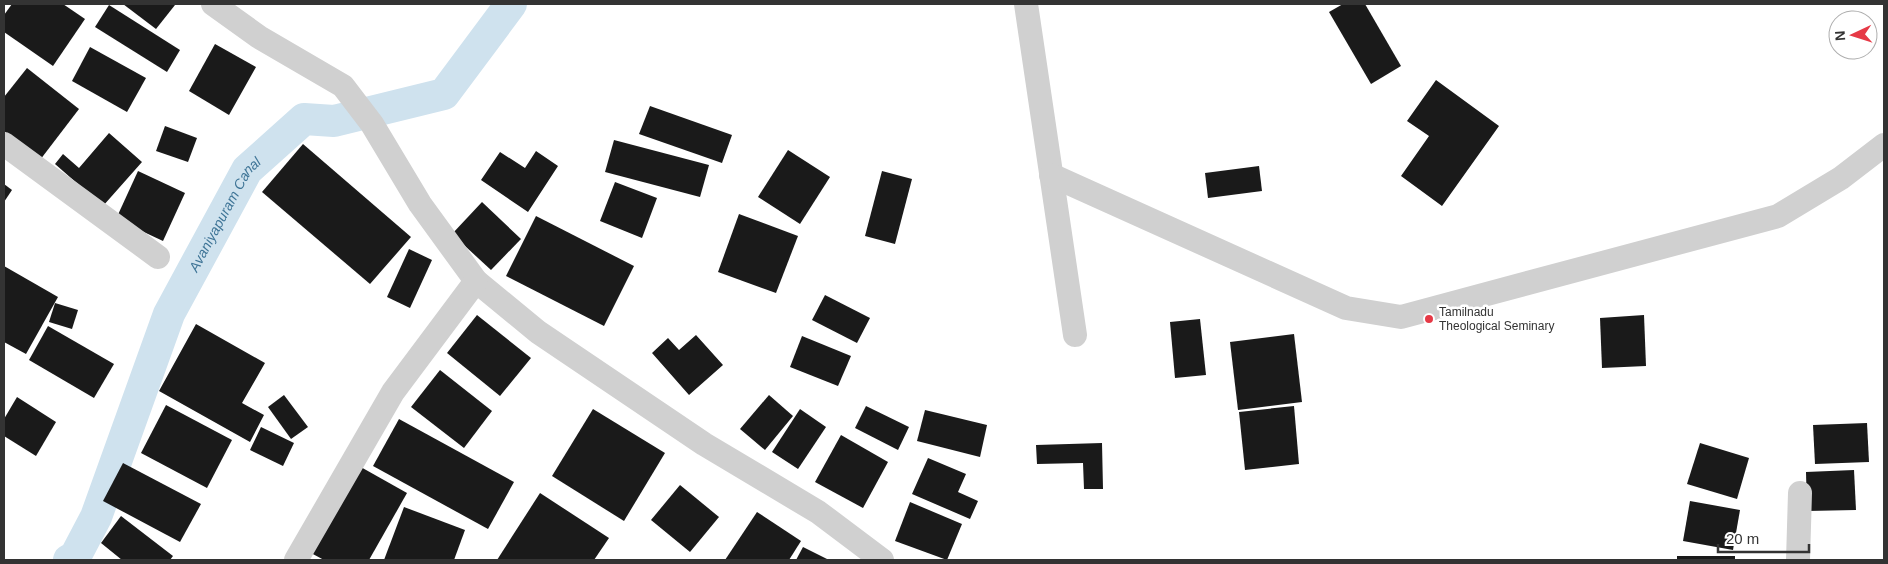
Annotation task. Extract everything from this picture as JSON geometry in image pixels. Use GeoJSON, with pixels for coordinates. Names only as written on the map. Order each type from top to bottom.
{"type":"FeatureCollection","features":[{"type":"Feature","properties":{"kind":"street"},"geometry":{"type":"LineString","coordinates":[[213,4],[259,37],[343,86],[372,124],[420,204],[476,281],[538,332],[704,444],[818,512],[882,560]]}},
{"type":"Feature","properties":{"kind":"street"},"geometry":{"type":"LineString","coordinates":[[1026,4],[1075,335]]}},
{"type":"Feature","properties":{"kind":"street"},"geometry":{"type":"LineString","coordinates":[[4,144],[158,257]]}},
{"type":"Feature","properties":{"kind":"street"},"geometry":{"type":"LineString","coordinates":[[1052,175],[1346,308],[1401,317],[1778,216],[1840,178],[1884,145]]}},
{"type":"Feature","properties":{"kind":"street"},"geometry":{"type":"LineString","coordinates":[[296,560],[393,392],[476,281]]}},
{"type":"Feature","properties":{"kind":"street"},"geometry":{"type":"LineString","coordinates":[[1798,560],[1800,493]]}},
{"type":"Feature","properties":{"kind":"building"},"geometry":{"type":"Polygon","coordinates":[[[12,4],[63,4],[85,19],[53,66],[4,32],[4,15],[12,4]]]}},
{"type":"Feature","properties":{"kind":"building"},"geometry":{"type":"Polygon","coordinates":[[[123,4],[173,4],[175,5],[156,29],[123,4]]]}},
{"type":"Feature","properties":{"kind":"building"},"geometry":{"type":"Polygon","coordinates":[[[1343,4],[1365,4],[1401,66],[1371,84],[1329,12],[1343,4]]]}},
{"type":"Feature","properties":{"kind":"building"},"geometry":{"type":"Polygon","coordinates":[[[109,5],[180,50],[167,72],[95,27],[109,5]]]}},
{"type":"Feature","properties":{"kind":"building"},"geometry":{"type":"Polygon","coordinates":[[[215,44],[256,67],[229,115],[189,91],[215,44]]]}},
{"type":"Feature","properties":{"kind":"building"},"geometry":{"type":"Polygon","coordinates":[[[90,47],[146,78],[127,112],[72,81],[90,47]]]}},
{"type":"Feature","properties":{"kind":"building"},"geometry":{"type":"Polygon","coordinates":[[[27,68],[79,109],[40,160],[4,131],[4,97],[27,68]]]}},
{"type":"Feature","properties":{"kind":"building"},"geometry":{"type":"Polygon","coordinates":[[[1436,80],[1499,126],[1442,206],[1401,176],[1429,136],[1407,121],[1436,80]]]}},
{"type":"Feature","properties":{"kind":"building"},"geometry":{"type":"Polygon","coordinates":[[[650,106],[732,135],[722,163],[639,134],[650,106]]]}},
{"type":"Feature","properties":{"kind":"building"},"geometry":{"type":"Polygon","coordinates":[[[165,126],[197,138],[188,162],[156,151],[165,126]]]}},
{"type":"Feature","properties":{"kind":"building"},"geometry":{"type":"Polygon","coordinates":[[[109,133],[142,162],[103,206],[55,164],[63,154],[79,168],[109,133]]]}},
{"type":"Feature","properties":{"kind":"building"},"geometry":{"type":"Polygon","coordinates":[[[614,140],[709,165],[700,197],[605,172],[614,140]]]}},
{"type":"Feature","properties":{"kind":"building"},"geometry":{"type":"Polygon","coordinates":[[[303,144],[411,237],[370,284],[262,192],[303,144]]]}},
{"type":"Feature","properties":{"kind":"building"},"geometry":{"type":"Polygon","coordinates":[[[788,150],[830,177],[800,224],[758,197],[788,150]]]}},
{"type":"Feature","properties":{"kind":"building"},"geometry":{"type":"Polygon","coordinates":[[[536,151],[558,166],[528,212],[481,180],[500,152],[525,168],[536,151]]]}},
{"type":"Feature","properties":{"kind":"building"},"geometry":{"type":"Polygon","coordinates":[[[1259,166],[1262,191],[1208,198],[1205,173],[1259,166]]]}},
{"type":"Feature","properties":{"kind":"building"},"geometry":{"type":"Polygon","coordinates":[[[138,171],[185,193],[163,241],[116,219],[138,171]]]}},
{"type":"Feature","properties":{"kind":"building"},"geometry":{"type":"Polygon","coordinates":[[[882,171],[912,179],[895,244],[865,236],[882,171]]]}},
{"type":"Feature","properties":{"kind":"building"},"geometry":{"type":"Polygon","coordinates":[[[615,182],[657,198],[642,238],[600,221],[615,182]]]}},
{"type":"Feature","properties":{"kind":"building"},"geometry":{"type":"Polygon","coordinates":[[[4,184],[12,190],[4,202],[4,184]]]}},
{"type":"Feature","properties":{"kind":"building"},"geometry":{"type":"Polygon","coordinates":[[[482,202],[521,239],[491,270],[452,234],[482,202]]]}},
{"type":"Feature","properties":{"kind":"building"},"geometry":{"type":"Polygon","coordinates":[[[739,214],[798,236],[776,293],[718,272],[739,214]]]}},
{"type":"Feature","properties":{"kind":"building"},"geometry":{"type":"Polygon","coordinates":[[[536,216],[634,266],[604,326],[506,276],[536,216]]]}},
{"type":"Feature","properties":{"kind":"building"},"geometry":{"type":"Polygon","coordinates":[[[409,249],[432,260],[410,308],[387,297],[409,249]]]}},
{"type":"Feature","properties":{"kind":"building"},"geometry":{"type":"Polygon","coordinates":[[[4,266],[58,297],[26,354],[4,342],[4,266]]]}},
{"type":"Feature","properties":{"kind":"building"},"geometry":{"type":"Polygon","coordinates":[[[825,295],[870,318],[857,343],[812,320],[825,295]]]}},
{"type":"Feature","properties":{"kind":"building"},"geometry":{"type":"Polygon","coordinates":[[[55,303],[78,310],[72,329],[49,322],[55,303]]]}},
{"type":"Feature","properties":{"kind":"building"},"geometry":{"type":"Polygon","coordinates":[[[477,315],[531,358],[500,396],[447,353],[477,315]]]}},
{"type":"Feature","properties":{"kind":"building"},"geometry":{"type":"Polygon","coordinates":[[[1644,315],[1646,366],[1602,368],[1600,318],[1644,315]]]}},
{"type":"Feature","properties":{"kind":"building"},"geometry":{"type":"Polygon","coordinates":[[[1200,319],[1206,375],[1175,378],[1170,322],[1200,319]]]}},
{"type":"Feature","properties":{"kind":"building"},"geometry":{"type":"Polygon","coordinates":[[[196,324],[265,363],[242,403],[264,415],[250,442],[159,391],[196,324]]]}},
{"type":"Feature","properties":{"kind":"building"},"geometry":{"type":"Polygon","coordinates":[[[48,326],[114,364],[94,398],[29,360],[48,326]]]}},
{"type":"Feature","properties":{"kind":"building"},"geometry":{"type":"Polygon","coordinates":[[[1294,334],[1302,402],[1238,410],[1230,342],[1294,334]]]}},
{"type":"Feature","properties":{"kind":"building"},"geometry":{"type":"Polygon","coordinates":[[[696,335],[723,365],[689,395],[652,353],[668,338],[679,350],[696,335]]]}},
{"type":"Feature","properties":{"kind":"building"},"geometry":{"type":"Polygon","coordinates":[[[802,336],[851,356],[838,386],[790,367],[802,336]]]}},
{"type":"Feature","properties":{"kind":"building"},"geometry":{"type":"Polygon","coordinates":[[[440,370],[492,411],[464,448],[411,407],[440,370]]]}},
{"type":"Feature","properties":{"kind":"building"},"geometry":{"type":"Polygon","coordinates":[[[284,395],[308,427],[291,439],[268,407],[284,395]]]}},
{"type":"Feature","properties":{"kind":"building"},"geometry":{"type":"Polygon","coordinates":[[[769,395],[793,416],[765,450],[740,429],[769,395]]]}},
{"type":"Feature","properties":{"kind":"building"},"geometry":{"type":"Polygon","coordinates":[[[17,397],[56,422],[36,456],[4,436],[4,419],[17,397]]]}},
{"type":"Feature","properties":{"kind":"building"},"geometry":{"type":"Polygon","coordinates":[[[166,405],[232,440],[207,488],[141,453],[166,405]]]}},
{"type":"Feature","properties":{"kind":"building"},"geometry":{"type":"Polygon","coordinates":[[[866,406],[909,427],[898,450],[855,428],[866,406]]]}},
{"type":"Feature","properties":{"kind":"building"},"geometry":{"type":"Polygon","coordinates":[[[1294,406],[1299,464],[1245,470],[1239,412],[1294,406]]]}},
{"type":"Feature","properties":{"kind":"building"},"geometry":{"type":"Polygon","coordinates":[[[593,409],[665,453],[624,521],[552,476],[593,409]]]}},
{"type":"Feature","properties":{"kind":"building"},"geometry":{"type":"Polygon","coordinates":[[[800,409],[826,427],[798,469],[772,452],[800,409]]]}},
{"type":"Feature","properties":{"kind":"building"},"geometry":{"type":"Polygon","coordinates":[[[925,410],[987,425],[980,457],[917,441],[925,410]]]}},
{"type":"Feature","properties":{"kind":"building"},"geometry":{"type":"Polygon","coordinates":[[[399,419],[514,482],[488,529],[373,466],[399,419]]]}},
{"type":"Feature","properties":{"kind":"building"},"geometry":{"type":"Polygon","coordinates":[[[1867,423],[1869,462],[1815,464],[1813,425],[1867,423]]]}},
{"type":"Feature","properties":{"kind":"building"},"geometry":{"type":"Polygon","coordinates":[[[261,427],[294,443],[283,466],[250,450],[261,427]]]}},
{"type":"Feature","properties":{"kind":"building"},"geometry":{"type":"Polygon","coordinates":[[[841,435],[888,462],[863,508],[815,482],[841,435]]]}},
{"type":"Feature","properties":{"kind":"building"},"geometry":{"type":"Polygon","coordinates":[[[1102,443],[1103,489],[1084,489],[1083,463],[1037,464],[1036,445],[1102,443]]]}},
{"type":"Feature","properties":{"kind":"building"},"geometry":{"type":"Polygon","coordinates":[[[1700,443],[1749,458],[1737,499],[1687,484],[1700,443]]]}},
{"type":"Feature","properties":{"kind":"building"},"geometry":{"type":"Polygon","coordinates":[[[928,458],[966,474],[958,492],[978,501],[970,519],[912,494],[928,458]]]}},
{"type":"Feature","properties":{"kind":"building"},"geometry":{"type":"Polygon","coordinates":[[[123,463],[201,504],[180,542],[103,501],[123,463]]]}},
{"type":"Feature","properties":{"kind":"building"},"geometry":{"type":"Polygon","coordinates":[[[359,466],[407,493],[369,560],[324,560],[311,553],[359,466]]]}},
{"type":"Feature","properties":{"kind":"building"},"geometry":{"type":"Polygon","coordinates":[[[1854,470],[1856,510],[1807,511],[1806,472],[1854,470]]]}},
{"type":"Feature","properties":{"kind":"building"},"geometry":{"type":"Polygon","coordinates":[[[680,485],[719,517],[690,552],[651,520],[680,485]]]}},
{"type":"Feature","properties":{"kind":"building"},"geometry":{"type":"Polygon","coordinates":[[[540,493],[609,538],[594,560],[497,560],[540,493]]]}},
{"type":"Feature","properties":{"kind":"building"},"geometry":{"type":"Polygon","coordinates":[[[1690,501],[1740,510],[1733,550],[1683,541],[1690,501]]]}},
{"type":"Feature","properties":{"kind":"building"},"geometry":{"type":"Polygon","coordinates":[[[910,502],[962,524],[947,560],[895,541],[910,502]]]}},
{"type":"Feature","properties":{"kind":"building"},"geometry":{"type":"Polygon","coordinates":[[[404,507],[465,530],[454,560],[384,560],[404,507]]]}},
{"type":"Feature","properties":{"kind":"building"},"geometry":{"type":"Polygon","coordinates":[[[757,512],[801,541],[789,560],[725,560],[757,512]]]}},
{"type":"Feature","properties":{"kind":"building"},"geometry":{"type":"Polygon","coordinates":[[[121,516],[173,556],[170,560],[122,560],[101,543],[121,516]]]}},
{"type":"Feature","properties":{"kind":"building"},"geometry":{"type":"Polygon","coordinates":[[[803,547],[829,560],[796,560],[803,547]]]}},
{"type":"Feature","properties":{"kind":"building"},"geometry":{"type":"Polygon","coordinates":[[[1677,556],[1735,556],[1735,560],[1677,560],[1677,556]]]}},
{"type":"Feature","properties":{"kind":"waterway","name":"Avaniyapuram Canal"},"geometry":{"type":"LineString","coordinates":[[69,560],[75,557],[96,517],[169,314],[247,170],[304,119],[334,121],[444,94],[511,4]]}},
{"type":"Feature","properties":{"kind":"place","name":"Tamilnadu Theological Seminary"},"geometry":{"type":"Point","coordinates":[1429,319]}}]}
